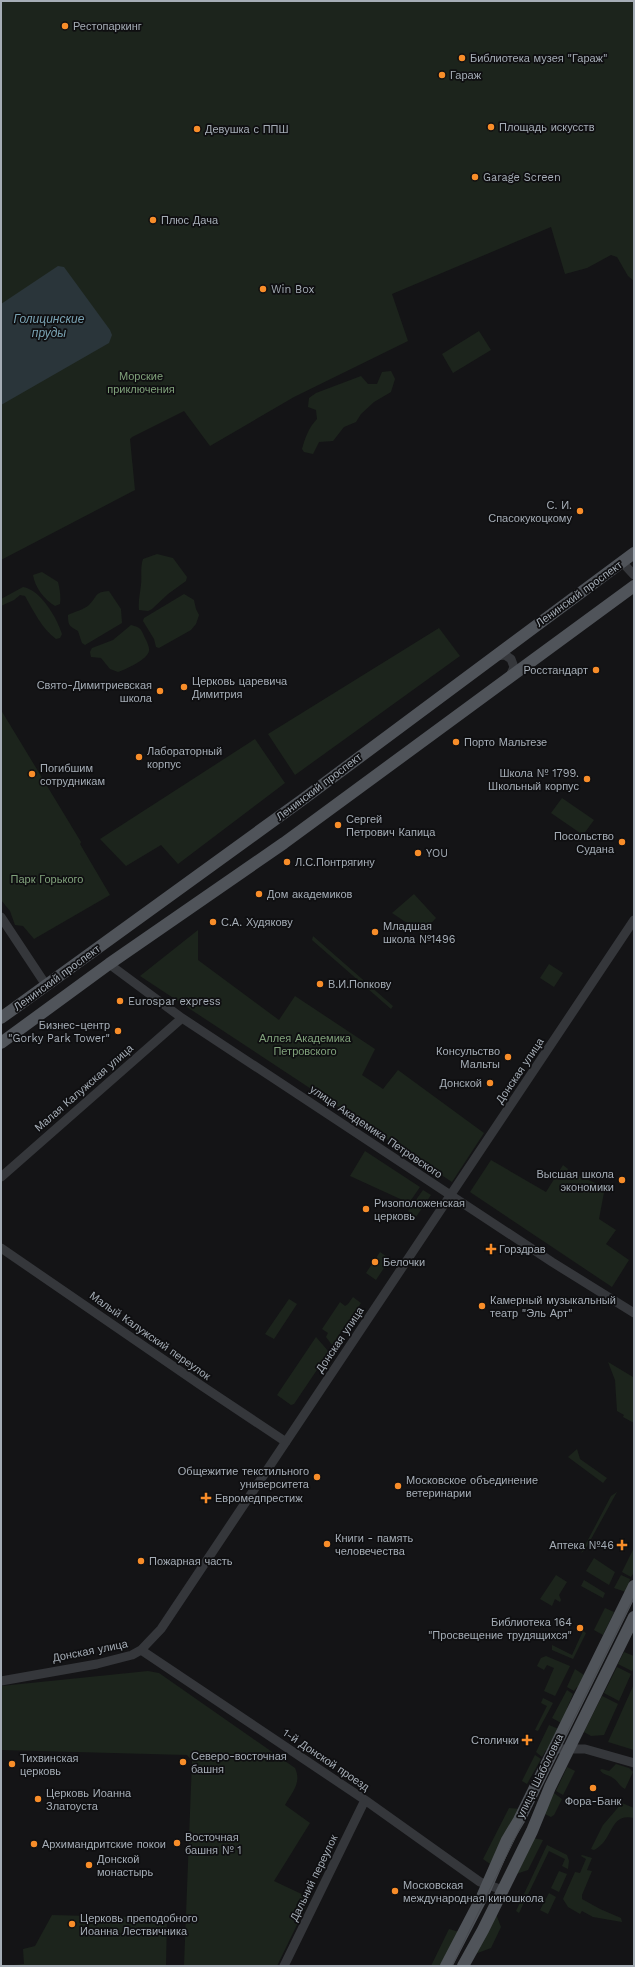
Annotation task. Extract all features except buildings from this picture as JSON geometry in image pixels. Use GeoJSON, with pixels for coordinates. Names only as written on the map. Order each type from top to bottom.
{"type":"FeatureCollection","features":[{"type":"Feature","properties":{"kind":"main road","name":"Ленинский проспект"},"geometry":{"type":"LineString","coordinates":[[1,1018],[302,800],[634,553]]}},
{"type":"Feature","properties":{"kind":"main road","name":"Ленинский проспект"},"geometry":{"type":"LineString","coordinates":[[1,1043],[109,964],[284,843],[634,586]]}},
{"type":"Feature","properties":{"kind":"main road","name":"улица Шаболовка"},"geometry":{"type":"LineString","coordinates":[[463,1966],[497,1889],[493,1868],[554,1749],[634,1586]]}},
{"type":"Feature","properties":{"kind":"main road","name":"улица Шаболовка"},"geometry":{"type":"LineString","coordinates":[[446,1966],[497,1889],[532,1831],[550,1787],[634,1617]]}},
{"type":"Feature","properties":{"kind":"street"},"geometry":{"type":"LineString","coordinates":[[622,562],[634,575]]}},
{"type":"Feature","properties":{"kind":"street"},"geometry":{"type":"LineString","coordinates":[[495,656],[505,655],[511,659],[514,667],[510,676]]}},
{"type":"Feature","properties":{"kind":"street"},"geometry":{"type":"LineString","coordinates":[[1,917],[46,985]]}},
{"type":"Feature","properties":{"kind":"street","name":"Донская улица"},"geometry":{"type":"LineString","coordinates":[[1,1680],[97,1664],[132,1655],[142,1650],[161,1629],[634,920]]}},
{"type":"Feature","properties":{"kind":"street","name":"улица Академика Петровского"},"geometry":{"type":"LineString","coordinates":[[109,964],[182,1018],[552,1262],[634,1313]]}},
{"type":"Feature","properties":{"kind":"street","name":"Малая Калужская улица"},"geometry":{"type":"LineString","coordinates":[[1,1177],[182,1018]]}},
{"type":"Feature","properties":{"kind":"street","name":"Малый Калужский переулок"},"geometry":{"type":"LineString","coordinates":[[1,1248],[195,1382],[286,1442]]}},
{"type":"Feature","properties":{"kind":"street","name":"1-й Донской проезд"},"geometry":{"type":"LineString","coordinates":[[142,1650],[365,1800],[471,1876],[497,1889]]}},
{"type":"Feature","properties":{"kind":"street"},"geometry":{"type":"LineString","coordinates":[[575,1735],[585,1749]]}},
{"type":"Feature","properties":{"kind":"street"},"geometry":{"type":"LineString","coordinates":[[554,1749],[585,1749],[634,1763]]}},
{"type":"Feature","properties":{"kind":"street","name":"Дальний переулок"},"geometry":{"type":"LineString","coordinates":[[284,1966],[365,1800]]}},
{"type":"Feature","properties":{"kind":"street"},"geometry":{"type":"LineString","coordinates":[[471,1876],[484,1875],[493,1868]]}},
{"type":"Feature","properties":{"kind":"green space","name":"Морские приключения"},"geometry":{"type":"Polygon","coordinates":[[[1,1],[634,1],[634,281],[628,276],[617,257],[611,255],[587,268],[565,274],[551,227],[392,294],[408,341],[294,397],[210,446],[184,411],[132,437],[130,439],[135,490],[1,560],[1,1]]]}},
{"type":"Feature","properties":{"kind":"green space"},"geometry":{"type":"Polygon","coordinates":[[[479,331],[491,350],[453,373],[442,354],[479,331]]]}},
{"type":"Feature","properties":{"kind":"green space"},"geometry":{"type":"Polygon","coordinates":[[[391,371],[395,379],[391,392],[374,402],[361,414],[356,422],[344,427],[333,441],[319,442],[313,454],[304,452],[302,449],[306,437],[317,419],[316,410],[308,407],[309,398],[316,393],[361,376],[368,384],[377,384],[382,372],[391,371]]]}},
{"type":"Feature","properties":{"kind":"green space"},"geometry":{"type":"Polygon","coordinates":[[[157,554],[173,558],[187,577],[186,581],[168,594],[152,609],[148,611],[139,610],[143,559],[157,554]]]}},
{"type":"Feature","properties":{"kind":"green space"},"geometry":{"type":"Polygon","coordinates":[[[42,572],[58,582],[60,604],[55,606],[44,597],[38,589],[33,575],[42,572]]]}},
{"type":"Feature","properties":{"kind":"green space"},"geometry":{"type":"Polygon","coordinates":[[[23,587],[30,589],[42,599],[60,628],[62,634],[60,638],[56,639],[46,630],[25,596],[20,595],[14,600],[1,606],[1,599],[23,587]]]}},
{"type":"Feature","properties":{"kind":"green space"},"geometry":{"type":"Polygon","coordinates":[[[109,591],[121,609],[122,623],[85,645],[82,643],[78,631],[70,625],[68,615],[87,606],[92,602],[98,593],[109,591]]]}},
{"type":"Feature","properties":{"kind":"green space"},"geometry":{"type":"Polygon","coordinates":[[[184,594],[194,600],[199,615],[196,624],[191,630],[159,648],[156,647],[154,639],[143,621],[144,618],[184,594]]]}},
{"type":"Feature","properties":{"kind":"green space"},"geometry":{"type":"Polygon","coordinates":[[[131,625],[138,627],[141,630],[148,644],[148,654],[141,661],[118,672],[110,669],[101,658],[91,657],[90,652],[92,648],[113,640],[131,625]]]}},
{"type":"Feature","properties":{"kind":"green space"},"geometry":{"type":"Polygon","coordinates":[[[439,628],[460,656],[295,775],[268,734],[439,628]]]}},
{"type":"Feature","properties":{"kind":"green space","name":"Парк Горького"},"geometry":{"type":"Polygon","coordinates":[[[1,710],[81,842],[80,844],[110,895],[34,939],[23,926],[15,925],[10,911],[1,900],[1,710]]]}},
{"type":"Feature","properties":{"kind":"green space"},"geometry":{"type":"Polygon","coordinates":[[[255,739],[285,783],[178,864],[161,845],[126,866],[100,839],[255,739]]]}},
{"type":"Feature","properties":{"kind":"green space"},"geometry":{"type":"Polygon","coordinates":[[[562,798],[594,820],[583,835],[551,813],[562,798]]]}},
{"type":"Feature","properties":{"kind":"green space"},"geometry":{"type":"Polygon","coordinates":[[[414,894],[436,918],[422,933],[392,913],[414,894]]]}},
{"type":"Feature","properties":{"kind":"green space","name":"Аллея Академика Петровского"},"geometry":{"type":"Polygon","coordinates":[[[198,930],[198,960],[279,1020],[295,996],[375,1049],[362,1075],[383,1089],[398,1070],[484,1133],[452,1182],[140,976],[198,930]]]}},
{"type":"Feature","properties":{"kind":"green space"},"geometry":{"type":"Polygon","coordinates":[[[313,936],[393,1006],[391,1009],[312,940],[313,936]]]}},
{"type":"Feature","properties":{"kind":"green space"},"geometry":{"type":"Polygon","coordinates":[[[549,964],[563,973],[554,987],[540,978],[549,964]]]}},
{"type":"Feature","properties":{"kind":"green space"},"geometry":{"type":"Polygon","coordinates":[[[365,1151],[420,1187],[409,1203],[350,1176],[365,1151]]]}},
{"type":"Feature","properties":{"kind":"green space"},"geometry":{"type":"Polygon","coordinates":[[[491,1160],[546,1192],[563,1165],[568,1169],[567,1171],[605,1187],[599,1219],[616,1230],[606,1244],[629,1260],[612,1287],[470,1192],[491,1160]]]}},
{"type":"Feature","properties":{"kind":"green space"},"geometry":{"type":"Polygon","coordinates":[[[423,1190],[431,1195],[416,1217],[408,1211],[423,1190]]]}},
{"type":"Feature","properties":{"kind":"green space"},"geometry":{"type":"Polygon","coordinates":[[[380,1252],[390,1259],[376,1280],[366,1273],[380,1252]]]}},
{"type":"Feature","properties":{"kind":"green space"},"geometry":{"type":"Polygon","coordinates":[[[353,1297],[361,1303],[332,1345],[326,1337],[328,1333],[322,1329],[340,1302],[345,1306],[353,1297]]]}},
{"type":"Feature","properties":{"kind":"green space"},"geometry":{"type":"Polygon","coordinates":[[[289,1299],[297,1304],[274,1339],[265,1334],[289,1299]]]}},
{"type":"Feature","properties":{"kind":"green space"},"geometry":{"type":"Polygon","coordinates":[[[316,1337],[329,1352],[294,1404],[291,1405],[277,1395],[316,1337]]]}},
{"type":"Feature","properties":{"kind":"green space"},"geometry":{"type":"Polygon","coordinates":[[[608,1362],[633,1377],[634,1423],[623,1417],[624,1415],[617,1411],[615,1380],[608,1362]]]}},
{"type":"Feature","properties":{"kind":"green space"},"geometry":{"type":"Polygon","coordinates":[[[577,1449],[580,1459],[607,1478],[603,1483],[568,1457],[577,1449]]]}},
{"type":"Feature","properties":{"kind":"green space"},"geometry":{"type":"Polygon","coordinates":[[[617,1492],[585,1550],[581,1553],[611,1496],[617,1492]]]}},
{"type":"Feature","properties":{"kind":"green space"},"geometry":{"type":"Polygon","coordinates":[[[634,1548],[634,1572],[631,1577],[622,1572],[634,1548]]]}},
{"type":"Feature","properties":{"kind":"green space"},"geometry":{"type":"Polygon","coordinates":[[[594,1558],[615,1572],[609,1585],[586,1571],[594,1558]]]}},
{"type":"Feature","properties":{"kind":"green space"},"geometry":{"type":"Polygon","coordinates":[[[556,1575],[567,1582],[559,1595],[561,1600],[560,1602],[555,1599],[552,1606],[540,1599],[556,1575]]]}},
{"type":"Feature","properties":{"kind":"green space"},"geometry":{"type":"Polygon","coordinates":[[[621,1575],[630,1579],[629,1583],[631,1587],[626,1592],[614,1588],[621,1575]]]}},
{"type":"Feature","properties":{"kind":"green space"},"geometry":{"type":"Polygon","coordinates":[[[584,1580],[605,1593],[603,1598],[581,1586],[584,1580]]]}},
{"type":"Feature","properties":{"kind":"green space"},"geometry":{"type":"Polygon","coordinates":[[[605,1608],[614,1612],[603,1635],[594,1630],[605,1608]]]}},
{"type":"Feature","properties":{"kind":"green space"},"geometry":{"type":"Polygon","coordinates":[[[583,1631],[586,1633],[573,1659],[552,1650],[552,1645],[572,1655],[583,1631]]]}},
{"type":"Feature","properties":{"kind":"green space"},"geometry":{"type":"Polygon","coordinates":[[[624,1652],[634,1656],[634,1667],[632,1671],[618,1664],[624,1652]]]}},
{"type":"Feature","properties":{"kind":"green space"},"geometry":{"type":"Polygon","coordinates":[[[546,1656],[570,1666],[555,1696],[544,1691],[554,1668],[547,1665],[544,1670],[537,1666],[541,1658],[546,1656]]]}},
{"type":"Feature","properties":{"kind":"green space"},"geometry":{"type":"Polygon","coordinates":[[[617,1667],[631,1674],[619,1701],[604,1693],[617,1667]]]}},
{"type":"Feature","properties":{"kind":"green space"},"geometry":{"type":"Polygon","coordinates":[[[575,1669],[584,1675],[582,1687],[577,1687],[574,1691],[567,1687],[575,1669]]]}},
{"type":"Feature","properties":{"kind":"green space"},"geometry":{"type":"Polygon","coordinates":[[[148,1671],[159,1673],[295,1768],[297,1773],[297,1783],[285,1805],[310,1823],[274,1881],[310,1898],[277,1966],[184,1966],[192,1761],[187,1755],[1,1750],[1,1686],[148,1671]]]}},
{"type":"Feature","properties":{"kind":"green space"},"geometry":{"type":"Polygon","coordinates":[[[634,1684],[634,1750],[608,1742],[634,1684]]]}},
{"type":"Feature","properties":{"kind":"green space"},"geometry":{"type":"Polygon","coordinates":[[[567,1690],[573,1694],[567,1708],[569,1712],[563,1724],[552,1718],[567,1690]]]}},
{"type":"Feature","properties":{"kind":"green space"},"geometry":{"type":"Polygon","coordinates":[[[602,1696],[618,1704],[604,1735],[591,1736],[584,1732],[602,1696]]]}},
{"type":"Feature","properties":{"kind":"green space"},"geometry":{"type":"Polygon","coordinates":[[[543,1698],[553,1703],[538,1731],[535,1730],[547,1706],[541,1703],[543,1698]]]}},
{"type":"Feature","properties":{"kind":"green space"},"geometry":{"type":"Polygon","coordinates":[[[549,1725],[561,1730],[551,1750],[546,1750],[542,1757],[536,1752],[549,1725]]]}},
{"type":"Feature","properties":{"kind":"green space"},"geometry":{"type":"Polygon","coordinates":[[[535,1755],[541,1759],[527,1784],[522,1781],[535,1755]]]}},
{"type":"Feature","properties":{"kind":"green space"},"geometry":{"type":"Polygon","coordinates":[[[616,1764],[629,1768],[633,1772],[625,1789],[621,1787],[615,1779],[600,1770],[602,1769],[609,1771],[616,1764]]]}},
{"type":"Feature","properties":{"kind":"green space"},"geometry":{"type":"Polygon","coordinates":[[[567,1767],[575,1771],[563,1795],[556,1791],[567,1767]]]}},
{"type":"Feature","properties":{"kind":"green space"},"geometry":{"type":"Polygon","coordinates":[[[554,1793],[562,1799],[554,1815],[551,1817],[543,1813],[554,1793]]]}},
{"type":"Feature","properties":{"kind":"green space"},"geometry":{"type":"Polygon","coordinates":[[[622,1803],[634,1808],[634,1818],[626,1817],[620,1819],[600,1846],[594,1850],[591,1849],[603,1825],[622,1803]]]}},
{"type":"Feature","properties":{"kind":"green space"},"geometry":{"type":"Polygon","coordinates":[[[509,1808],[521,1809],[490,1864],[483,1859],[509,1808]]]}},
{"type":"Feature","properties":{"kind":"green space"},"geometry":{"type":"Polygon","coordinates":[[[533,1838],[543,1840],[528,1870],[513,1875],[533,1838]]]}},
{"type":"Feature","properties":{"kind":"green space"},"geometry":{"type":"Polygon","coordinates":[[[547,1845],[567,1855],[569,1861],[568,1869],[562,1866],[565,1859],[549,1851],[519,1913],[516,1911],[547,1845]]]}},
{"type":"Feature","properties":{"kind":"green space"},"geometry":{"type":"Polygon","coordinates":[[[581,1856],[592,1858],[587,1870],[592,1871],[582,1895],[582,1899],[621,1918],[622,1922],[593,1917],[582,1911],[580,1914],[568,1907],[563,1899],[575,1872],[580,1873],[586,1859],[581,1856]]]}},
{"type":"Feature","properties":{"kind":"green space"},"geometry":{"type":"Polygon","coordinates":[[[559,1871],[567,1874],[559,1892],[551,1888],[559,1871]]]}},
{"type":"Feature","properties":{"kind":"green space"},"geometry":{"type":"Polygon","coordinates":[[[549,1893],[556,1897],[548,1914],[540,1910],[549,1893]]]}},
{"type":"Feature","properties":{"kind":"green space"},"geometry":{"type":"Polygon","coordinates":[[[496,1914],[501,1927],[491,1948],[475,1954],[496,1914]]]}},
{"type":"Feature","properties":{"kind":"green space"},"geometry":{"type":"Polygon","coordinates":[[[52,1915],[167,1918],[166,1966],[3,1966],[24,1964],[23,1949],[35,1946],[52,1915]]]}},
{"type":"Feature","properties":{"kind":"green space"},"geometry":{"type":"Polygon","coordinates":[[[449,1929],[459,1932],[441,1966],[431,1966],[449,1929]]]}},
{"type":"Feature","properties":{"kind":"water","name":"Голицинские пруды"},"geometry":{"type":"Polygon","coordinates":[[[58,266],[64,267],[110,330],[112,335],[109,343],[1,405],[1,304],[58,266]]]}},
{"type":"Feature","properties":{"kind":"tram line"},"geometry":{"type":"LineString","coordinates":[[452,1966],[634,1597]]}},
{"type":"Feature","properties":{"kind":"place","name":"Рестопаркинг"},"geometry":{"type":"Point","coordinates":[65,26]}},
{"type":"Feature","properties":{"kind":"place","name":"Библиотека музея \"Гараж\""},"geometry":{"type":"Point","coordinates":[462,58]}},
{"type":"Feature","properties":{"kind":"place","name":"Гараж"},"geometry":{"type":"Point","coordinates":[442,75]}},
{"type":"Feature","properties":{"kind":"place","name":"Площадь искусств"},"geometry":{"type":"Point","coordinates":[491,127]}},
{"type":"Feature","properties":{"kind":"place","name":"Девушка с ППШ"},"geometry":{"type":"Point","coordinates":[197,129]}},
{"type":"Feature","properties":{"kind":"place","name":"Garage Screen"},"geometry":{"type":"Point","coordinates":[475,177]}},
{"type":"Feature","properties":{"kind":"place","name":"Плюс Дача"},"geometry":{"type":"Point","coordinates":[153,220]}},
{"type":"Feature","properties":{"kind":"place","name":"Win Box"},"geometry":{"type":"Point","coordinates":[263,289]}},
{"type":"Feature","properties":{"kind":"place","name":"С. И. Спасокукоцкому"},"geometry":{"type":"Point","coordinates":[580,511]}},
{"type":"Feature","properties":{"kind":"place","name":"Росстандарт"},"geometry":{"type":"Point","coordinates":[596,670]}},
{"type":"Feature","properties":{"kind":"place","name":"Церковь царевича Димитрия"},"geometry":{"type":"Point","coordinates":[184,687]}},
{"type":"Feature","properties":{"kind":"place","name":"Свято-Димитриевская школа"},"geometry":{"type":"Point","coordinates":[160,691]}},
{"type":"Feature","properties":{"kind":"place","name":"Порто Мальтезе"},"geometry":{"type":"Point","coordinates":[456,742]}},
{"type":"Feature","properties":{"kind":"place","name":"Лабораторный корпус"},"geometry":{"type":"Point","coordinates":[139,757]}},
{"type":"Feature","properties":{"kind":"place","name":"Погибшим сотрудникам"},"geometry":{"type":"Point","coordinates":[32,774]}},
{"type":"Feature","properties":{"kind":"place","name":"Школа № 1799. Школьный корпус"},"geometry":{"type":"Point","coordinates":[587,779]}},
{"type":"Feature","properties":{"kind":"place","name":"Сергей Петрович Капица"},"geometry":{"type":"Point","coordinates":[338,825]}},
{"type":"Feature","properties":{"kind":"place","name":"Посольство Судана"},"geometry":{"type":"Point","coordinates":[622,842]}},
{"type":"Feature","properties":{"kind":"place","name":"YOU"},"geometry":{"type":"Point","coordinates":[418,853]}},
{"type":"Feature","properties":{"kind":"place","name":"Л.С.Понтрягину"},"geometry":{"type":"Point","coordinates":[287,862]}},
{"type":"Feature","properties":{"kind":"place","name":"Дом академиков"},"geometry":{"type":"Point","coordinates":[259,894]}},
{"type":"Feature","properties":{"kind":"place","name":"С.А. Худякову"},"geometry":{"type":"Point","coordinates":[213,922]}},
{"type":"Feature","properties":{"kind":"place","name":"Младшая школа №1496"},"geometry":{"type":"Point","coordinates":[375,932]}},
{"type":"Feature","properties":{"kind":"place","name":"В.И.Попкову"},"geometry":{"type":"Point","coordinates":[320,984]}},
{"type":"Feature","properties":{"kind":"place","name":"Eurospar express"},"geometry":{"type":"Point","coordinates":[120,1001]}},
{"type":"Feature","properties":{"kind":"place","name":"Бизнес-центр \"Gorky Park Tower\""},"geometry":{"type":"Point","coordinates":[118,1031]}},
{"type":"Feature","properties":{"kind":"place","name":"Консульство Мальты"},"geometry":{"type":"Point","coordinates":[508,1057]}},
{"type":"Feature","properties":{"kind":"place","name":"Донской"},"geometry":{"type":"Point","coordinates":[490,1083]}},
{"type":"Feature","properties":{"kind":"place","name":"Высшая школа экономики"},"geometry":{"type":"Point","coordinates":[622,1180]}},
{"type":"Feature","properties":{"kind":"place","name":"Ризоположенская церковь"},"geometry":{"type":"Point","coordinates":[366,1209]}},
{"type":"Feature","properties":{"kind":"place","name":"Горздрав"},"geometry":{"type":"Point","coordinates":[491,1249]}},
{"type":"Feature","properties":{"kind":"place","name":"Белочки"},"geometry":{"type":"Point","coordinates":[375,1262]}},
{"type":"Feature","properties":{"kind":"place","name":"Камерный музыкальный театр \"Эль Арт\""},"geometry":{"type":"Point","coordinates":[482,1306]}},
{"type":"Feature","properties":{"kind":"place","name":"Общежитие текстильного университета"},"geometry":{"type":"Point","coordinates":[317,1477]}},
{"type":"Feature","properties":{"kind":"place","name":"Московское объединение ветеринарии"},"geometry":{"type":"Point","coordinates":[398,1486]}},
{"type":"Feature","properties":{"kind":"place","name":"Евромедпрестиж"},"geometry":{"type":"Point","coordinates":[206,1498]}},
{"type":"Feature","properties":{"kind":"place","name":"Книги - память человечества"},"geometry":{"type":"Point","coordinates":[327,1544]}},
{"type":"Feature","properties":{"kind":"place","name":"Аптека №46"},"geometry":{"type":"Point","coordinates":[622,1545]}},
{"type":"Feature","properties":{"kind":"place","name":"Пожарная часть"},"geometry":{"type":"Point","coordinates":[141,1561]}},
{"type":"Feature","properties":{"kind":"place","name":"Библиотека 164 \"Просвещение трудящихся\""},"geometry":{"type":"Point","coordinates":[580,1628]}},
{"type":"Feature","properties":{"kind":"place","name":"Столички"},"geometry":{"type":"Point","coordinates":[527,1740]}},
{"type":"Feature","properties":{"kind":"place","name":"Северо-восточная башня"},"geometry":{"type":"Point","coordinates":[183,1762]}},
{"type":"Feature","properties":{"kind":"place","name":"Тихвинская церковь"},"geometry":{"type":"Point","coordinates":[12,1764]}},
{"type":"Feature","properties":{"kind":"place","name":"Фора-Банк"},"geometry":{"type":"Point","coordinates":[593,1788]}},
{"type":"Feature","properties":{"kind":"place","name":"Церковь Иоанна Златоуста"},"geometry":{"type":"Point","coordinates":[38,1799]}},
{"type":"Feature","properties":{"kind":"place","name":"Восточная башня № 1"},"geometry":{"type":"Point","coordinates":[177,1843]}},
{"type":"Feature","properties":{"kind":"place","name":"Архимандритские покои"},"geometry":{"type":"Point","coordinates":[34,1844]}},
{"type":"Feature","properties":{"kind":"place","name":"Донской монастырь"},"geometry":{"type":"Point","coordinates":[89,1865]}},
{"type":"Feature","properties":{"kind":"place","name":"Московская международная киношкола"},"geometry":{"type":"Point","coordinates":[395,1891]}},
{"type":"Feature","properties":{"kind":"place","name":"Церковь преподобного Иоанна Лествичника"},"geometry":{"type":"Point","coordinates":[72,1924]}}]}
